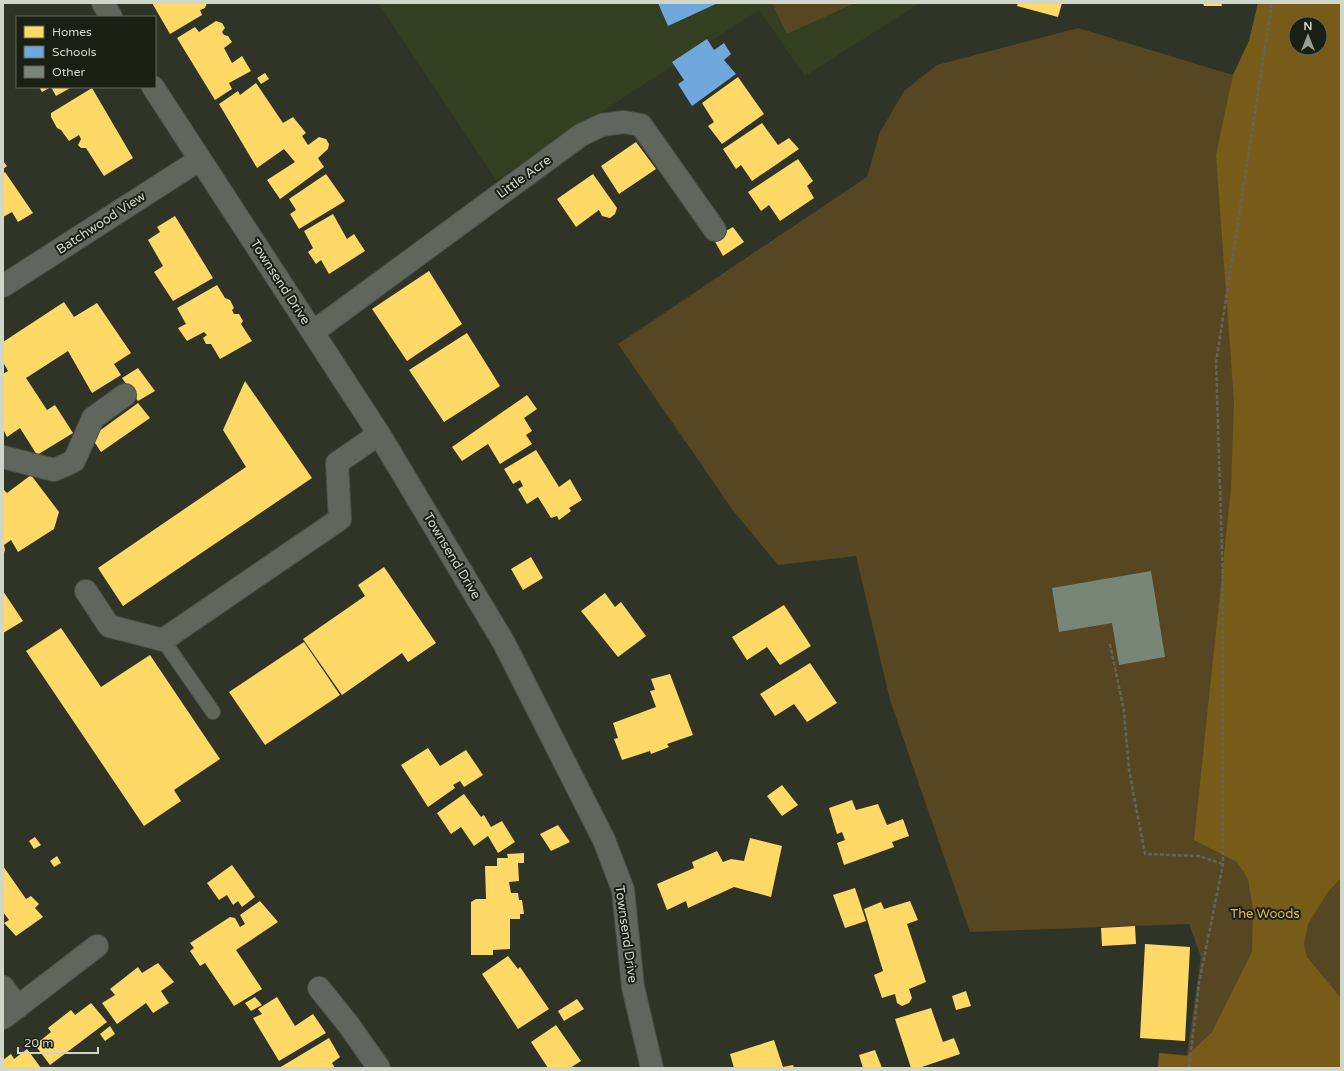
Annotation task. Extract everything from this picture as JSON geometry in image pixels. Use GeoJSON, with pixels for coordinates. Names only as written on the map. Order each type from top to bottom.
{"type":"FeatureCollection","features":[{"type":"Feature","properties":{"kind":"street"},"geometry":{"type":"LineString","coordinates":[[103,3],[110,16]]}},
{"type":"Feature","properties":{"kind":"street","name":"Townsend Drive"},"geometry":{"type":"LineString","coordinates":[[154,88],[199,160],[380,434],[504,643],[604,840],[623,890],[633,987],[652,1068]]}},
{"type":"Feature","properties":{"kind":"street","name":"Little Acre"},"geometry":{"type":"LineString","coordinates":[[313,332],[581,135],[602,125],[624,122],[641,125],[715,230]]}},
{"type":"Feature","properties":{"kind":"street","name":"Batchwood View"},"geometry":{"type":"LineString","coordinates":[[3,286],[199,160]]}},
{"type":"Feature","properties":{"kind":"street"},"geometry":{"type":"LineString","coordinates":[[3,457],[54,470],[74,461],[93,418],[125,395]]}},
{"type":"Feature","properties":{"kind":"street"},"geometry":{"type":"LineString","coordinates":[[86,591],[109,626],[163,640],[340,520],[337,463],[380,434]]}},
{"type":"Feature","properties":{"kind":"street"},"geometry":{"type":"LineString","coordinates":[[3,987],[10,1012],[97,946]]}},
{"type":"Feature","properties":{"kind":"street"},"geometry":{"type":"LineString","coordinates":[[319,988],[348,1024],[379,1068]]}},
{"type":"Feature","properties":{"kind":"lane"},"geometry":{"type":"LineString","coordinates":[[163,640],[213,712]]}},
{"type":"Feature","properties":{"kind":"path"},"geometry":{"type":"LineString","coordinates":[[1189,1068],[1199,984],[1223,864],[1223,582],[1216,363],[1272,3]]}},
{"type":"Feature","properties":{"kind":"path"},"geometry":{"type":"LineString","coordinates":[[1110,644],[1124,711],[1128,770],[1145,854],[1199,856],[1223,864]]}},
{"type":"Feature","properties":{"kind":"shaded area"},"geometry":{"type":"Polygon","coordinates":[[[378,3],[920,3],[805,76],[759,10],[496,180],[378,3]]]}},
{"type":"Feature","properties":{"kind":"green space"},"geometry":{"type":"Polygon","coordinates":[[[772,3],[855,3],[787,34],[772,3]]]}},
{"type":"Feature","properties":{"kind":"green space"},"geometry":{"type":"Polygon","coordinates":[[[1258,3],[1341,3],[1341,1068],[1158,1068],[1159,1053],[1187,1055],[1201,957],[1189,924],[970,932],[890,700],[856,556],[778,565],[732,509],[618,344],[867,177],[880,132],[904,91],[937,65],[1078,28],[1233,75],[1249,41],[1258,3]]]}},
{"type":"Feature","properties":{"kind":"green space","name":"The Woods"},"geometry":{"type":"Polygon","coordinates":[[[1258,3],[1341,3],[1341,878],[1327,893],[1308,924],[1304,944],[1307,957],[1341,998],[1341,1068],[1158,1068],[1159,1053],[1187,1056],[1212,1032],[1252,952],[1253,909],[1248,879],[1237,862],[1194,840],[1231,489],[1234,400],[1216,155],[1233,75],[1249,41],[1258,3]]]}},
{"type":"Feature","properties":{"kind":"building: Homes"},"geometry":{"type":"Polygon","coordinates":[[[152,3],[207,3],[205,8],[200,10],[202,15],[170,34],[152,3]]]}},
{"type":"Feature","properties":{"kind":"building: Homes"},"geometry":{"type":"Polygon","coordinates":[[[1018,3],[1062,3],[1058,17],[1017,6],[1018,3]]]}},
{"type":"Feature","properties":{"kind":"building: Homes"},"geometry":{"type":"Polygon","coordinates":[[[1203,3],[1221,3],[1222,6],[1204,6],[1203,3]]]}},
{"type":"Feature","properties":{"kind":"building: Homes"},"geometry":{"type":"Polygon","coordinates":[[[216,21],[222,23],[225,28],[222,32],[224,35],[228,36],[232,42],[224,48],[232,63],[242,56],[251,71],[229,83],[232,89],[215,100],[177,38],[195,27],[199,32],[216,21]]]}},
{"type":"Feature","properties":{"kind":"building: Homes"},"geometry":{"type":"Polygon","coordinates":[[[265,73],[269,79],[261,84],[257,78],[265,73]]]}},
{"type":"Feature","properties":{"kind":"building: Homes"},"geometry":{"type":"Polygon","coordinates":[[[738,77],[764,114],[722,144],[708,126],[714,122],[702,103],[738,77]]]}},
{"type":"Feature","properties":{"kind":"building: Homes"},"geometry":{"type":"Polygon","coordinates":[[[256,83],[283,123],[293,117],[306,133],[302,136],[308,145],[319,137],[326,139],[329,144],[328,149],[318,158],[324,167],[280,199],[267,180],[295,162],[284,149],[257,168],[219,104],[238,91],[240,95],[256,83]]]}},
{"type":"Feature","properties":{"kind":"building: Homes"},"geometry":{"type":"Polygon","coordinates":[[[40,88],[49,88],[42,92],[40,88]]]}},
{"type":"Feature","properties":{"kind":"building: Homes"},"geometry":{"type":"Polygon","coordinates":[[[52,88],[70,88],[56,96],[52,88]]]}},
{"type":"Feature","properties":{"kind":"building: Homes"},"geometry":{"type":"Polygon","coordinates":[[[92,88],[133,158],[104,176],[86,148],[81,148],[78,145],[81,139],[79,135],[69,141],[61,130],[57,128],[51,117],[51,113],[92,88]]]}},
{"type":"Feature","properties":{"kind":"building: Homes"},"geometry":{"type":"Polygon","coordinates":[[[762,123],[778,145],[789,138],[799,149],[752,181],[741,165],[736,169],[723,149],[762,123]]]}},
{"type":"Feature","properties":{"kind":"building: Homes"},"geometry":{"type":"Polygon","coordinates":[[[636,142],[656,169],[619,194],[601,166],[636,142]]]}},
{"type":"Feature","properties":{"kind":"building: Homes"},"geometry":{"type":"Polygon","coordinates":[[[798,159],[813,181],[807,186],[814,198],[780,221],[769,205],[761,211],[748,192],[798,159]]]}},
{"type":"Feature","properties":{"kind":"building: Homes"},"geometry":{"type":"Polygon","coordinates":[[[3,161],[7,166],[3,169],[3,161]]]}},
{"type":"Feature","properties":{"kind":"building: Homes"},"geometry":{"type":"Polygon","coordinates":[[[5,172],[33,213],[18,222],[12,212],[3,217],[3,174],[5,172]]]}},
{"type":"Feature","properties":{"kind":"building: Homes"},"geometry":{"type":"Polygon","coordinates":[[[326,174],[345,201],[299,229],[290,214],[296,210],[289,199],[326,174]]]}},
{"type":"Feature","properties":{"kind":"building: Homes"},"geometry":{"type":"Polygon","coordinates":[[[593,174],[617,208],[615,214],[610,218],[602,216],[599,210],[576,227],[557,199],[593,174]]]}},
{"type":"Feature","properties":{"kind":"building: Homes"},"geometry":{"type":"Polygon","coordinates":[[[333,214],[347,239],[354,234],[365,251],[329,274],[321,260],[316,264],[308,252],[313,248],[304,231],[333,214]]]}},
{"type":"Feature","properties":{"kind":"building: Homes"},"geometry":{"type":"Polygon","coordinates":[[[175,216],[213,278],[173,301],[154,272],[163,266],[148,240],[160,232],[157,227],[175,216]]]}},
{"type":"Feature","properties":{"kind":"building: Homes"},"geometry":{"type":"Polygon","coordinates":[[[733,227],[744,242],[723,256],[713,238],[733,227]]]}},
{"type":"Feature","properties":{"kind":"building: Homes"},"geometry":{"type":"Polygon","coordinates":[[[429,271],[462,324],[407,361],[372,309],[429,271]]]}},
{"type":"Feature","properties":{"kind":"building: Homes"},"geometry":{"type":"Polygon","coordinates":[[[217,285],[225,298],[230,300],[234,308],[232,310],[234,314],[239,314],[243,321],[241,324],[252,341],[220,359],[211,344],[206,344],[203,338],[207,335],[204,332],[187,341],[178,328],[186,324],[177,308],[217,285]]]}},
{"type":"Feature","properties":{"kind":"building: Homes"},"geometry":{"type":"Polygon","coordinates":[[[64,302],[74,317],[97,303],[131,353],[114,364],[121,375],[92,393],[68,351],[26,378],[47,410],[55,405],[73,433],[37,455],[20,428],[7,437],[3,429],[3,374],[8,371],[3,362],[3,342],[64,302]]]}},
{"type":"Feature","properties":{"kind":"building: Homes"},"geometry":{"type":"Polygon","coordinates":[[[467,333],[500,386],[444,422],[409,370],[467,333]]]}},
{"type":"Feature","properties":{"kind":"building: Homes"},"geometry":{"type":"Polygon","coordinates":[[[138,368],[155,391],[138,401],[122,378],[138,368]]]}},
{"type":"Feature","properties":{"kind":"building: Homes"},"geometry":{"type":"Polygon","coordinates":[[[245,381],[312,478],[123,606],[98,568],[246,467],[223,430],[245,381]]]}},
{"type":"Feature","properties":{"kind":"building: Homes"},"geometry":{"type":"Polygon","coordinates":[[[527,395],[537,409],[524,418],[532,431],[526,435],[532,444],[500,464],[488,444],[462,461],[452,447],[527,395]]]}},
{"type":"Feature","properties":{"kind":"building: Homes"},"geometry":{"type":"Polygon","coordinates":[[[138,403],[150,418],[101,452],[91,437],[138,403]]]}},
{"type":"Feature","properties":{"kind":"building: Homes"},"geometry":{"type":"Polygon","coordinates":[[[536,450],[559,487],[570,479],[582,500],[569,508],[571,511],[559,520],[557,516],[551,518],[538,497],[527,504],[518,489],[523,486],[520,480],[513,484],[504,469],[536,450]]]}},
{"type":"Feature","properties":{"kind":"building: Homes"},"geometry":{"type":"Polygon","coordinates":[[[31,475],[59,512],[54,529],[18,552],[11,540],[4,545],[5,550],[3,556],[3,489],[7,493],[31,475]]]}},
{"type":"Feature","properties":{"kind":"building: Homes"},"geometry":{"type":"Polygon","coordinates":[[[531,557],[543,578],[523,590],[511,569],[531,557]]]}},
{"type":"Feature","properties":{"kind":"building: Homes"},"geometry":{"type":"Polygon","coordinates":[[[384,567],[436,643],[408,662],[402,653],[342,695],[303,639],[365,596],[358,585],[384,567]]]}},
{"type":"Feature","properties":{"kind":"building: Homes"},"geometry":{"type":"Polygon","coordinates":[[[3,591],[23,621],[3,633],[3,591]]]}},
{"type":"Feature","properties":{"kind":"building: Homes"},"geometry":{"type":"Polygon","coordinates":[[[605,593],[615,607],[621,602],[646,636],[618,657],[581,611],[605,593]]]}},
{"type":"Feature","properties":{"kind":"building: Homes"},"geometry":{"type":"Polygon","coordinates":[[[784,605],[811,646],[780,665],[767,647],[747,660],[732,637],[784,605]]]}},
{"type":"Feature","properties":{"kind":"building: Homes"},"geometry":{"type":"Polygon","coordinates":[[[61,628],[101,687],[150,655],[220,759],[174,790],[181,801],[144,826],[26,651],[61,628]]]}},
{"type":"Feature","properties":{"kind":"building: Homes"},"geometry":{"type":"Polygon","coordinates":[[[304,642],[340,695],[265,745],[229,692],[304,642]]]}},
{"type":"Feature","properties":{"kind":"building: Homes"},"geometry":{"type":"Polygon","coordinates":[[[810,663],[837,703],[807,722],[794,704],[775,716],[760,694],[810,663]]]}},
{"type":"Feature","properties":{"kind":"building: Homes"},"geometry":{"type":"Polygon","coordinates":[[[670,674],[693,735],[667,744],[669,747],[651,754],[650,751],[622,760],[614,739],[618,738],[613,723],[656,707],[650,691],[655,690],[651,679],[670,674]]]}},
{"type":"Feature","properties":{"kind":"building: Homes"},"geometry":{"type":"Polygon","coordinates":[[[428,748],[440,766],[466,750],[483,775],[464,787],[460,781],[453,785],[455,788],[428,807],[401,765],[428,748]]]}},
{"type":"Feature","properties":{"kind":"building: Homes"},"geometry":{"type":"Polygon","coordinates":[[[782,785],[798,805],[782,816],[767,796],[782,785]]]}},
{"type":"Feature","properties":{"kind":"building: Homes"},"geometry":{"type":"Polygon","coordinates":[[[464,794],[481,817],[484,815],[491,827],[502,821],[515,842],[498,853],[488,836],[474,846],[461,827],[451,834],[437,813],[464,794]]]}},
{"type":"Feature","properties":{"kind":"building: Homes"},"geometry":{"type":"Polygon","coordinates":[[[852,800],[856,810],[878,804],[887,825],[903,819],[909,836],[892,842],[894,847],[844,865],[837,843],[845,840],[842,832],[837,834],[829,808],[852,800]]]}},
{"type":"Feature","properties":{"kind":"building: Homes"},"geometry":{"type":"Polygon","coordinates":[[[558,825],[570,842],[551,851],[540,834],[558,825]]]}},
{"type":"Feature","properties":{"kind":"building: Homes"},"geometry":{"type":"Polygon","coordinates":[[[35,837],[41,845],[34,849],[29,841],[35,837]]]}},
{"type":"Feature","properties":{"kind":"building: Homes"},"geometry":{"type":"Polygon","coordinates":[[[750,838],[782,846],[771,897],[734,887],[688,908],[686,901],[667,910],[657,884],[694,868],[692,862],[717,851],[723,862],[731,859],[744,861],[750,838]]]}},
{"type":"Feature","properties":{"kind":"building: Homes"},"geometry":{"type":"Polygon","coordinates":[[[524,853],[524,863],[518,863],[519,881],[509,882],[511,893],[518,893],[519,900],[522,900],[524,914],[520,914],[520,919],[510,919],[510,949],[493,950],[493,955],[471,955],[471,902],[476,899],[486,899],[485,866],[497,866],[497,858],[508,858],[507,854],[524,853]]]}},
{"type":"Feature","properties":{"kind":"building: Homes"},"geometry":{"type":"Polygon","coordinates":[[[57,856],[61,863],[54,867],[50,861],[57,856]]]}},
{"type":"Feature","properties":{"kind":"building: Homes"},"geometry":{"type":"Polygon","coordinates":[[[232,865],[255,897],[242,907],[238,901],[233,905],[227,895],[219,900],[207,883],[232,865]]]}},
{"type":"Feature","properties":{"kind":"building: Homes"},"geometry":{"type":"Polygon","coordinates":[[[3,866],[26,899],[31,896],[39,904],[35,908],[43,917],[16,936],[4,923],[9,920],[3,912],[3,866]]]}},
{"type":"Feature","properties":{"kind":"building: Homes"},"geometry":{"type":"Polygon","coordinates":[[[855,888],[866,921],[845,928],[833,895],[855,888]]]}},
{"type":"Feature","properties":{"kind":"building: Homes"},"geometry":{"type":"Polygon","coordinates":[[[260,901],[278,922],[236,950],[262,989],[234,1006],[205,963],[200,966],[190,951],[194,948],[190,943],[230,917],[235,918],[240,927],[245,924],[240,915],[260,901]]]}},
{"type":"Feature","properties":{"kind":"building: Homes"},"geometry":{"type":"Polygon","coordinates":[[[910,901],[918,920],[907,924],[926,982],[909,989],[912,998],[909,1003],[902,1006],[897,1003],[895,994],[882,998],[874,975],[883,971],[864,909],[881,902],[884,909],[910,901]]]}},
{"type":"Feature","properties":{"kind":"building: Homes"},"geometry":{"type":"Polygon","coordinates":[[[1135,926],[1136,944],[1102,946],[1101,928],[1135,926]]]}},
{"type":"Feature","properties":{"kind":"building: Homes"},"geometry":{"type":"Polygon","coordinates":[[[1145,944],[1190,947],[1185,1041],[1140,1038],[1145,944]]]}},
{"type":"Feature","properties":{"kind":"building: Homes"},"geometry":{"type":"Polygon","coordinates":[[[508,956],[518,969],[520,967],[549,1009],[518,1029],[482,974],[508,956]]]}},
{"type":"Feature","properties":{"kind":"building: Homes"},"geometry":{"type":"Polygon","coordinates":[[[158,963],[174,982],[161,991],[169,1003],[153,1013],[146,1003],[117,1024],[102,1003],[115,995],[110,989],[138,967],[142,973],[158,963]]]}},
{"type":"Feature","properties":{"kind":"building: Homes"},"geometry":{"type":"Polygon","coordinates":[[[966,991],[971,1006],[956,1010],[952,996],[966,991]]]}},
{"type":"Feature","properties":{"kind":"building: Homes"},"geometry":{"type":"Polygon","coordinates":[[[255,997],[262,1005],[251,1011],[245,1003],[255,997]]]}},
{"type":"Feature","properties":{"kind":"building: Homes"},"geometry":{"type":"Polygon","coordinates":[[[277,997],[295,1026],[313,1014],[326,1033],[279,1061],[253,1018],[262,1014],[258,1009],[277,997]]]}},
{"type":"Feature","properties":{"kind":"building: Homes"},"geometry":{"type":"Polygon","coordinates":[[[577,999],[584,1009],[564,1021],[558,1011],[577,999]]]}},
{"type":"Feature","properties":{"kind":"building: Homes"},"geometry":{"type":"Polygon","coordinates":[[[91,1003],[107,1022],[50,1065],[35,1045],[51,1032],[48,1028],[71,1010],[75,1015],[91,1003]]]}},
{"type":"Feature","properties":{"kind":"building: Homes"},"geometry":{"type":"Polygon","coordinates":[[[931,1008],[943,1042],[954,1038],[960,1054],[919,1068],[911,1068],[895,1019],[931,1008]]]}},
{"type":"Feature","properties":{"kind":"building: Homes"},"geometry":{"type":"Polygon","coordinates":[[[556,1025],[581,1061],[570,1068],[548,1068],[531,1042],[556,1025]]]}},
{"type":"Feature","properties":{"kind":"building: Homes"},"geometry":{"type":"Polygon","coordinates":[[[110,1026],[115,1034],[105,1041],[100,1034],[110,1026]]]}},
{"type":"Feature","properties":{"kind":"building: Homes"},"geometry":{"type":"Polygon","coordinates":[[[329,1038],[340,1057],[332,1063],[335,1068],[279,1068],[329,1038]]]}},
{"type":"Feature","properties":{"kind":"building: Homes"},"geometry":{"type":"Polygon","coordinates":[[[774,1040],[783,1067],[793,1065],[794,1068],[734,1068],[730,1054],[774,1040]]]}},
{"type":"Feature","properties":{"kind":"building: Homes"},"geometry":{"type":"Polygon","coordinates":[[[27,1049],[41,1068],[3,1068],[3,1060],[11,1054],[14,1059],[27,1049]]]}},
{"type":"Feature","properties":{"kind":"building: Homes"},"geometry":{"type":"Polygon","coordinates":[[[875,1050],[882,1068],[863,1068],[859,1055],[875,1050]]]}},
{"type":"Feature","properties":{"kind":"building: Schools"},"geometry":{"type":"Polygon","coordinates":[[[658,3],[718,3],[668,26],[658,3]]]}},
{"type":"Feature","properties":{"kind":"building: Schools"},"geometry":{"type":"Polygon","coordinates":[[[707,39],[714,50],[724,43],[731,54],[724,60],[736,74],[692,106],[678,84],[684,80],[672,62],[707,39]]]}},
{"type":"Feature","properties":{"kind":"building: Other"},"geometry":{"type":"Polygon","coordinates":[[[1151,571],[1165,657],[1119,665],[1112,623],[1059,632],[1052,588],[1151,571]]]}}]}
